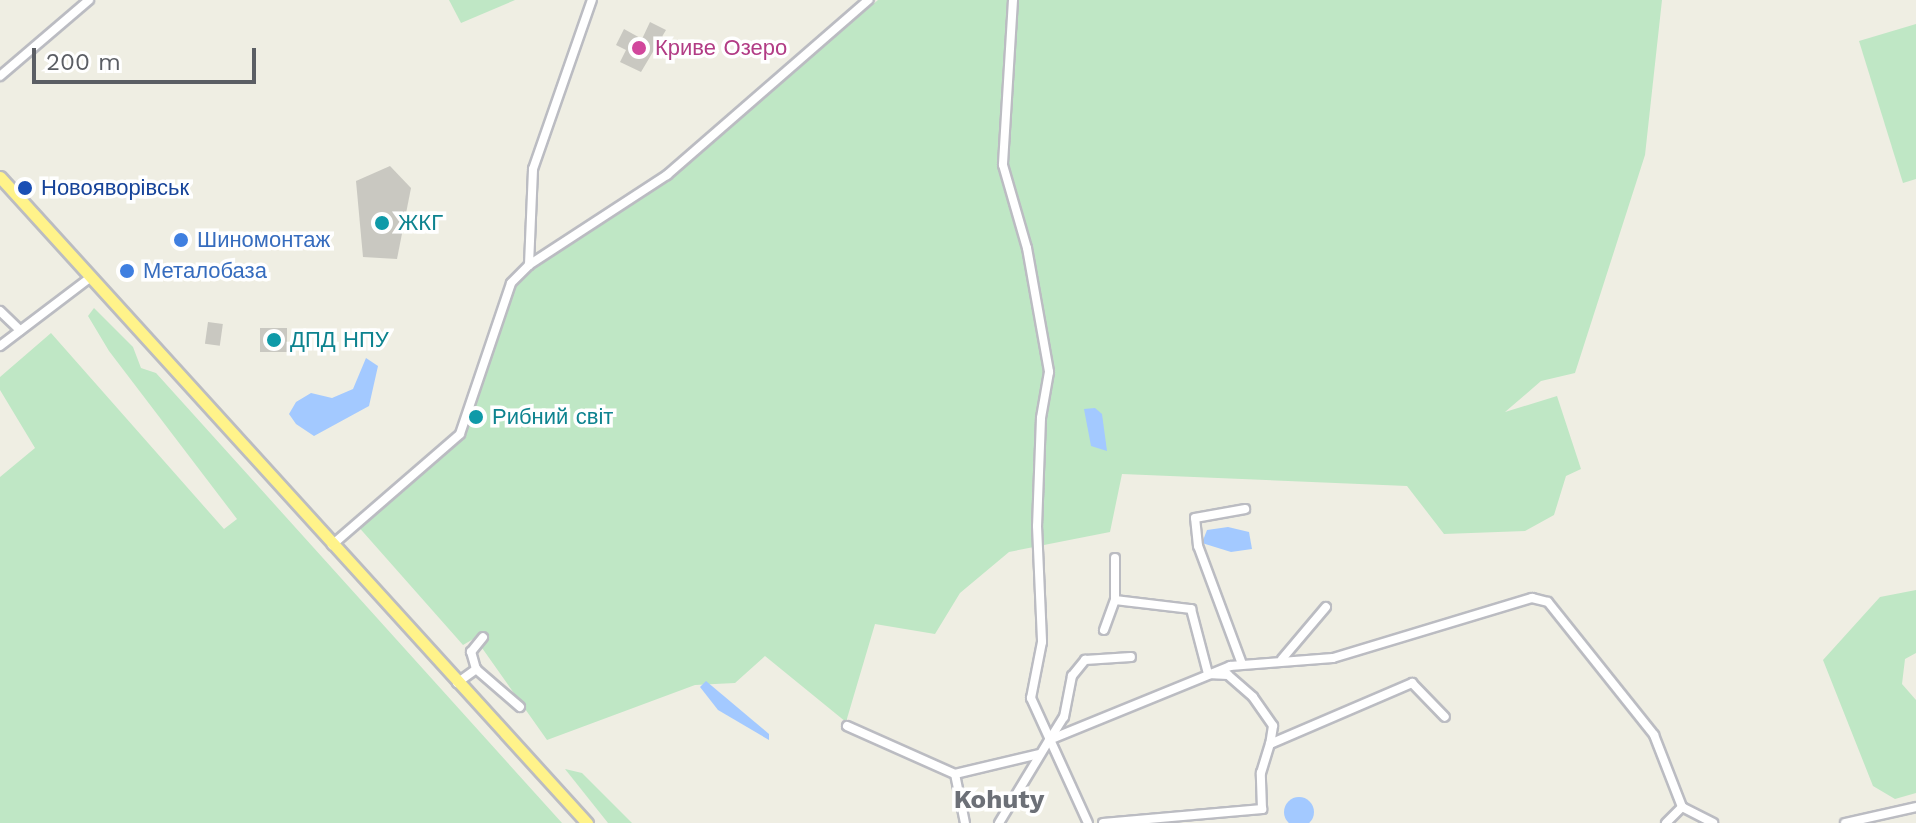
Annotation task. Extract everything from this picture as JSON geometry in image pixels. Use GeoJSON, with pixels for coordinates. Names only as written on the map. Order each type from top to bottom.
{"type":"FeatureCollection","features":[{"type":"Feature","properties":{"kind":"highway"},"geometry":{"type":"LineString","coordinates":[[0,177],[587,823]]}},
{"type":"Feature","properties":{"kind":"street"},"geometry":{"type":"LineString","coordinates":[[0,76],[89,0]]}},
{"type":"Feature","properties":{"kind":"street"},"geometry":{"type":"LineString","coordinates":[[529,265],[533,169],[592,0]]}},
{"type":"Feature","properties":{"kind":"street"},"geometry":{"type":"LineString","coordinates":[[332,545],[460,434],[511,283],[529,265],[691,156],[868,0]]}},
{"type":"Feature","properties":{"kind":"street"},"geometry":{"type":"LineString","coordinates":[[1013,0],[1003,165],[1027,248],[1049,372],[1041,418],[1037,526],[1042,642],[1031,698],[1088,823]]}},
{"type":"Feature","properties":{"kind":"street"},"geometry":{"type":"LineString","coordinates":[[0,346],[91,277]]}},
{"type":"Feature","properties":{"kind":"street"},"geometry":{"type":"LineString","coordinates":[[0,311],[20,330]]}},
{"type":"Feature","properties":{"kind":"street"},"geometry":{"type":"LineString","coordinates":[[1242,664],[1198,546],[1195,518],[1245,509]]}},
{"type":"Feature","properties":{"kind":"street"},"geometry":{"type":"LineString","coordinates":[[1104,630],[1115,600],[1115,558]]}},
{"type":"Feature","properties":{"kind":"street"},"geometry":{"type":"LineString","coordinates":[[1049,740],[1208,674],[1242,664],[1333,658],[1520,599],[1548,602],[1654,735],[1682,807],[1713,823]]}},
{"type":"Feature","properties":{"kind":"street"},"geometry":{"type":"LineString","coordinates":[[1115,600],[1191,609],[1208,674]]}},
{"type":"Feature","properties":{"kind":"street"},"geometry":{"type":"LineString","coordinates":[[1282,659],[1326,607]]}},
{"type":"Feature","properties":{"kind":"street"},"geometry":{"type":"LineString","coordinates":[[483,637],[471,652],[476,669],[520,707]]}},
{"type":"Feature","properties":{"kind":"street"},"geometry":{"type":"LineString","coordinates":[[999,823],[1064,717],[1072,676],[1085,660],[1131,657]]}},
{"type":"Feature","properties":{"kind":"street"},"geometry":{"type":"LineString","coordinates":[[457,683],[476,669]]}},
{"type":"Feature","properties":{"kind":"street"},"geometry":{"type":"LineString","coordinates":[[1103,823],[1262,809],[1261,773],[1273,726],[1253,697],[1228,675],[1208,674]]}},
{"type":"Feature","properties":{"kind":"street"},"geometry":{"type":"LineString","coordinates":[[1270,744],[1412,683],[1445,717]]}},
{"type":"Feature","properties":{"kind":"street"},"geometry":{"type":"LineString","coordinates":[[847,726],[955,774],[1039,754]]}},
{"type":"Feature","properties":{"kind":"street"},"geometry":{"type":"LineString","coordinates":[[955,774],[965,823]]}},
{"type":"Feature","properties":{"kind":"street"},"geometry":{"type":"LineString","coordinates":[[1666,823],[1682,807]]}},
{"type":"Feature","properties":{"kind":"street"},"geometry":{"type":"LineString","coordinates":[[1845,823],[1916,807]]}},
{"type":"Feature","properties":{"kind":"green space"},"geometry":{"type":"Polygon","coordinates":[[[449,0],[515,0],[461,23],[449,0]]]}},
{"type":"Feature","properties":{"kind":"green space"},"geometry":{"type":"Polygon","coordinates":[[[878,0],[1662,0],[1645,155],[1575,373],[1541,381],[1505,412],[1557,396],[1581,469],[1566,476],[1554,515],[1525,531],[1444,534],[1407,486],[1122,474],[1110,532],[1009,552],[960,593],[935,634],[875,624],[846,722],[765,656],[735,683],[695,685],[547,740],[475,638],[463,645],[356,524],[466,429],[512,274],[685,166],[878,0]]]}},
{"type":"Feature","properties":{"kind":"green space"},"geometry":{"type":"Polygon","coordinates":[[[1916,24],[1916,179],[1903,183],[1859,41],[1916,24]]]}},
{"type":"Feature","properties":{"kind":"green space"},"geometry":{"type":"Polygon","coordinates":[[[94,308],[133,347],[141,368],[156,373],[562,823],[0,823],[0,477],[35,448],[0,390],[0,377],[51,333],[224,529],[237,519],[109,351],[88,316],[94,308]]]}},
{"type":"Feature","properties":{"kind":"green space"},"geometry":{"type":"Polygon","coordinates":[[[1916,590],[1916,653],[1905,659],[1902,684],[1916,700],[1916,793],[1895,799],[1873,786],[1823,660],[1880,597],[1916,590]]]}},
{"type":"Feature","properties":{"kind":"green space"},"geometry":{"type":"Polygon","coordinates":[[[565,769],[582,773],[632,823],[608,823],[565,769]]]}},
{"type":"Feature","properties":{"kind":"water"},"geometry":{"type":"Polygon","coordinates":[[[366,358],[378,366],[369,406],[314,436],[296,424],[289,414],[296,402],[311,393],[332,398],[353,389],[366,358]]]}},
{"type":"Feature","properties":{"kind":"water"},"geometry":{"type":"Polygon","coordinates":[[[1095,408],[1102,414],[1107,451],[1091,446],[1084,409],[1095,408]]]}},
{"type":"Feature","properties":{"kind":"water"},"geometry":{"type":"Polygon","coordinates":[[[1228,527],[1249,532],[1252,549],[1231,552],[1202,543],[1207,530],[1228,527]]]}},
{"type":"Feature","properties":{"kind":"water"},"geometry":{"type":"Polygon","coordinates":[[[706,681],[769,734],[769,740],[718,710],[700,687],[706,681]]]}},
{"type":"Feature","properties":{"kind":"water"},"geometry":{"type":"Polygon","coordinates":[[[1299,797],[1310,801],[1314,812],[1310,823],[1299,827],[1288,823],[1284,812],[1288,801],[1299,797]]]}},
{"type":"Feature","properties":{"kind":"building","name":"Криве Озеро"},"geometry":{"type":"Polygon","coordinates":[[[650,22],[666,30],[641,72],[620,62],[626,50],[616,45],[624,29],[642,39],[650,22]]]}},
{"type":"Feature","properties":{"kind":"building","name":"ЖКГ"},"geometry":{"type":"Polygon","coordinates":[[[390,166],[411,188],[397,259],[363,257],[356,181],[390,166]]]}},
{"type":"Feature","properties":{"kind":"building"},"geometry":{"type":"Polygon","coordinates":[[[208,322],[223,324],[220,346],[205,344],[208,322]]]}},
{"type":"Feature","properties":{"kind":"building","name":"ДПД НПУ"},"geometry":{"type":"Polygon","coordinates":[[[260,328],[287,328],[287,352],[260,352],[260,328]]]}},
{"type":"Feature","properties":{"kind":"place","name":"Криве Озеро"},"geometry":{"type":"Point","coordinates":[639,48]}},
{"type":"Feature","properties":{"kind":"place","name":"Новояворівськ"},"geometry":{"type":"Point","coordinates":[25,188]}},
{"type":"Feature","properties":{"kind":"place","name":"ЖКГ"},"geometry":{"type":"Point","coordinates":[382,223]}},
{"type":"Feature","properties":{"kind":"place","name":"Шиномонтаж"},"geometry":{"type":"Point","coordinates":[181,240]}},
{"type":"Feature","properties":{"kind":"place","name":"Металобаза"},"geometry":{"type":"Point","coordinates":[127,271]}},
{"type":"Feature","properties":{"kind":"place","name":"ДПД НПУ"},"geometry":{"type":"Point","coordinates":[274,340]}},
{"type":"Feature","properties":{"kind":"place","name":"Рибний світ"},"geometry":{"type":"Point","coordinates":[476,417]}},
{"type":"Feature","properties":{"kind":"district","name":"Kohuty"},"geometry":{"type":"Point","coordinates":[999,800]}}]}
